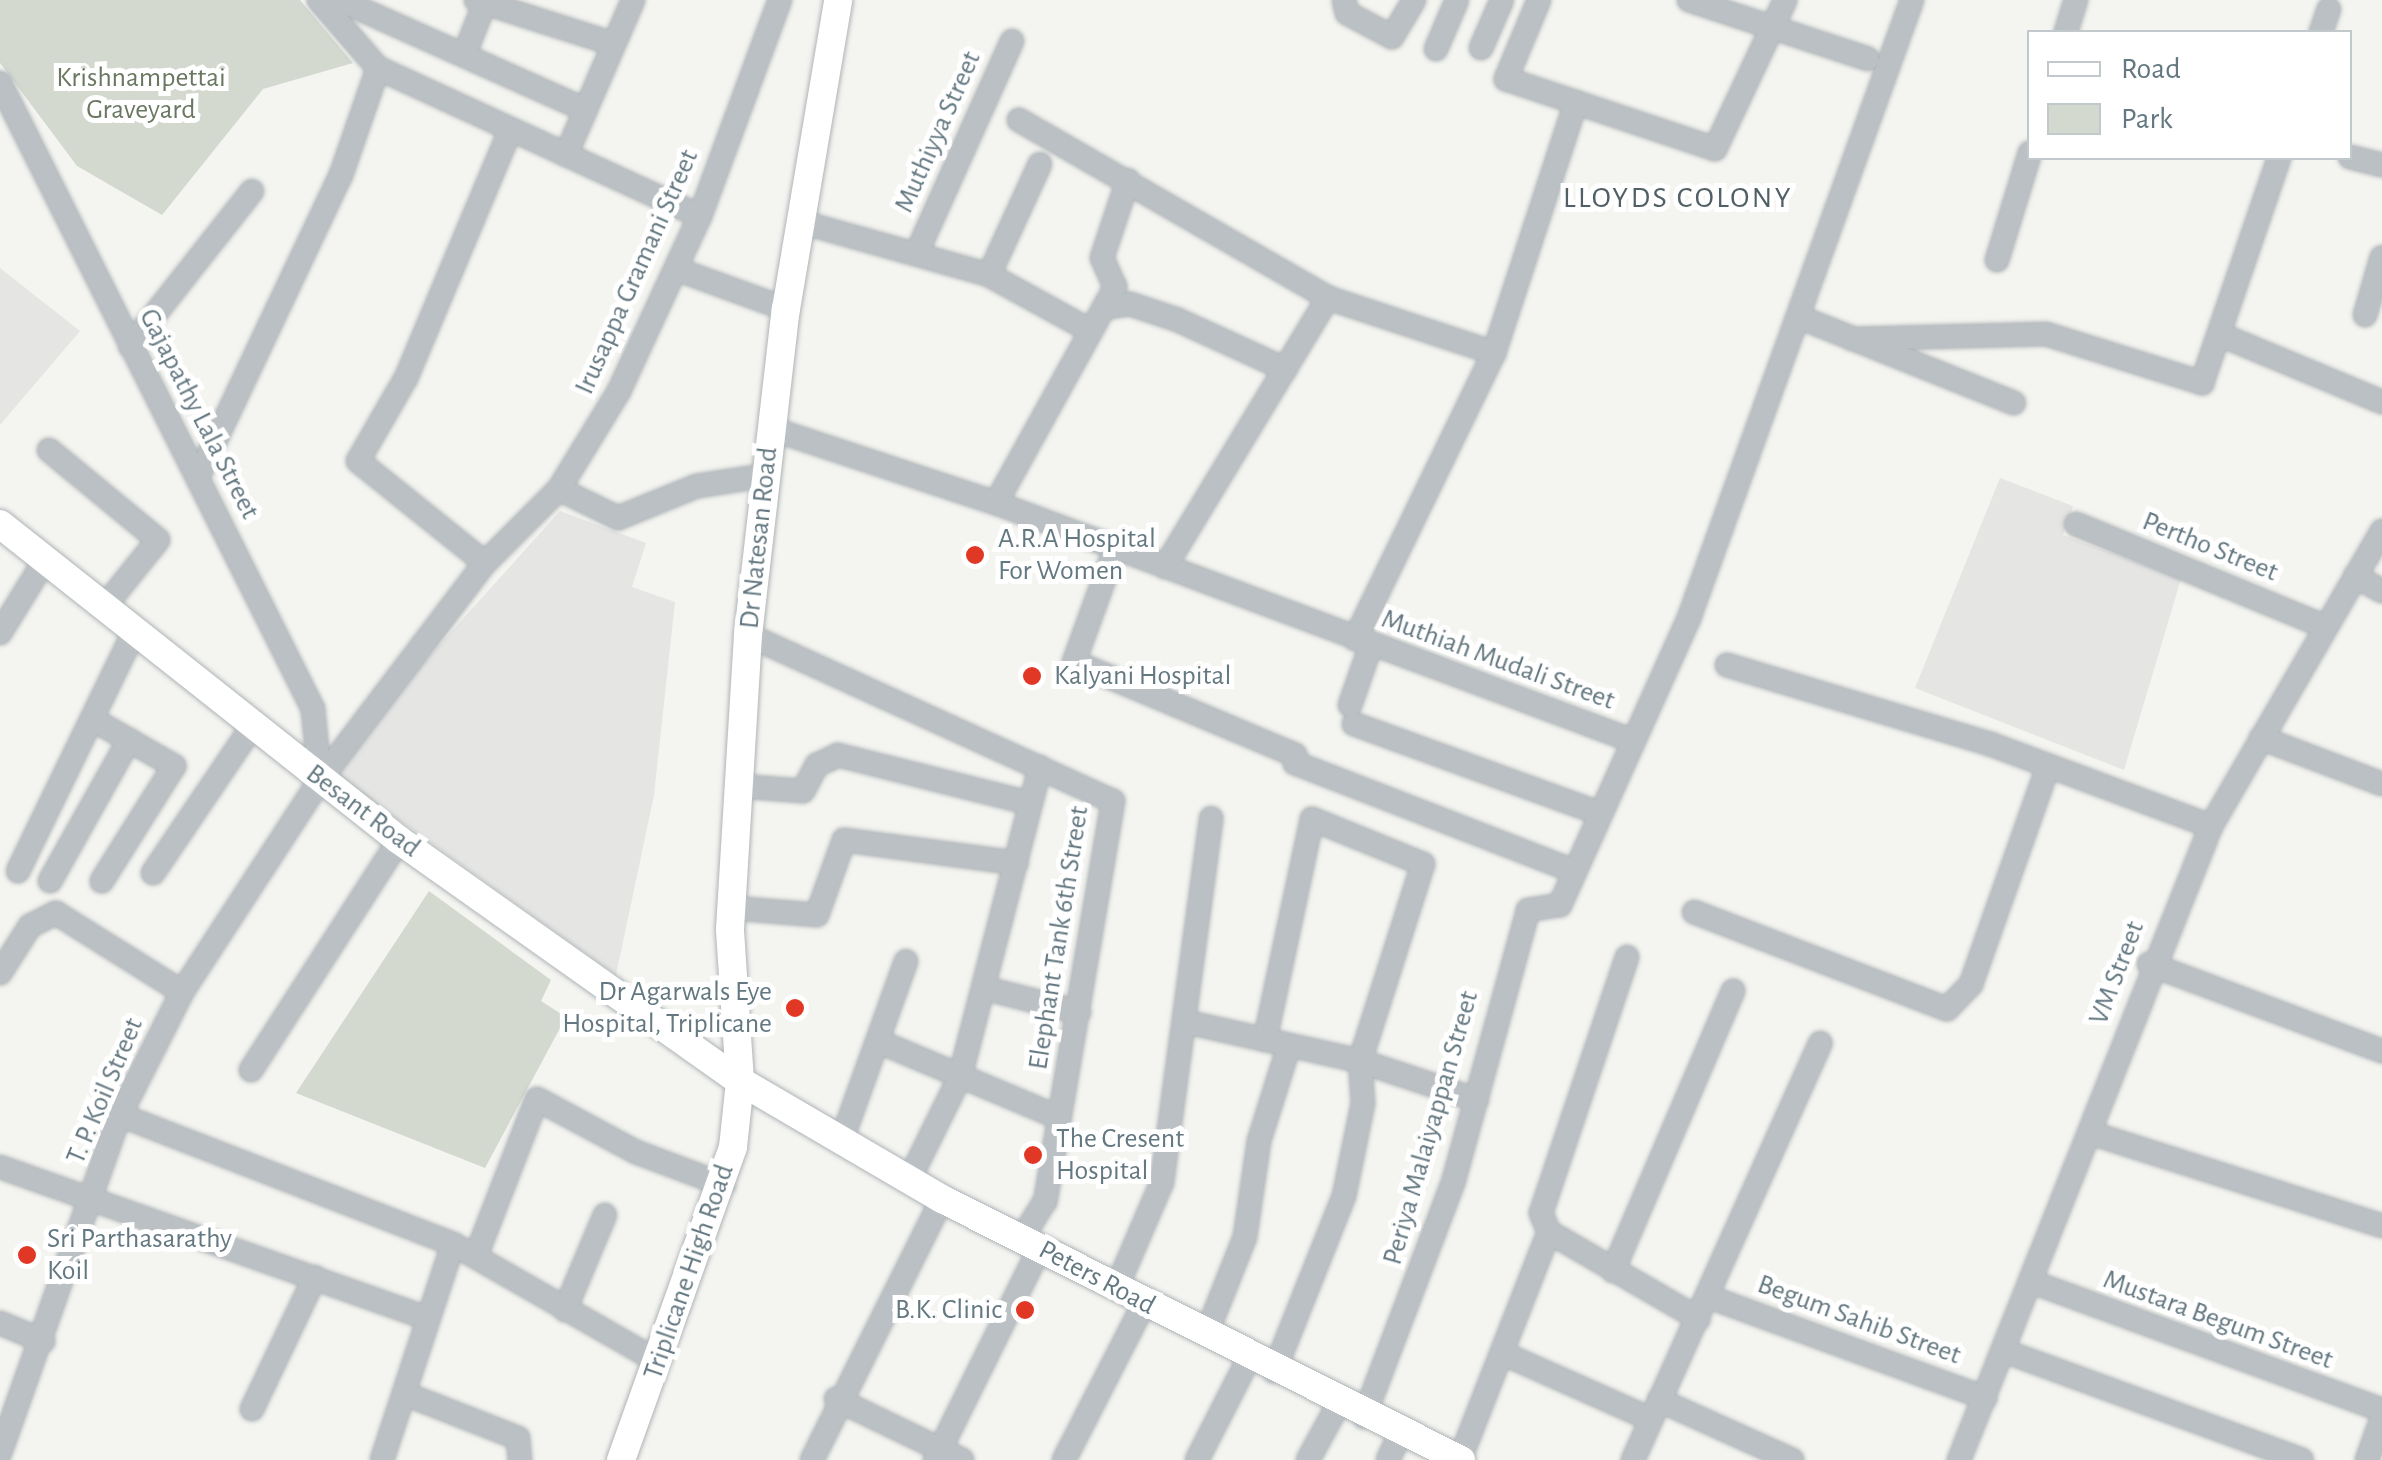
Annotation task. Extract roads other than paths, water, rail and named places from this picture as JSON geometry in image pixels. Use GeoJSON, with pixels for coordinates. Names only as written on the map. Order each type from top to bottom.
{"type":"FeatureCollection","features":[{"type":"Feature","properties":{"kind":"main road","name":"Dr Natesan Road"},"geometry":{"type":"LineString","coordinates":[[740,1080],[732,908],[748,634],[763,476],[786,308],[838,0]]}},
{"type":"Feature","properties":{"kind":"main road","name":"Besant Road"},"geometry":{"type":"LineString","coordinates":[[0,524],[47,556],[399,840],[740,1080]]}},
{"type":"Feature","properties":{"kind":"main road","name":"Peters Road"},"geometry":{"type":"LineString","coordinates":[[740,1080],[942,1199],[1351,1411],[1460,1460]]}},
{"type":"Feature","properties":{"kind":"main road","name":"Triplicane High Road"},"geometry":{"type":"LineString","coordinates":[[621,1460],[724,1184],[740,1080]]}},
{"type":"Feature","properties":{"kind":"street"},"geometry":{"type":"LineString","coordinates":[[340,0],[586,110]]}},
{"type":"Feature","properties":{"kind":"street"},"geometry":{"type":"LineString","coordinates":[[566,155],[610,43],[633,0]]}},
{"type":"Feature","properties":{"kind":"street","name":"Irusappa Gramani Street"},"geometry":{"type":"LineString","coordinates":[[320,780],[485,563],[559,489],[620,392],[700,216],[780,0]]}},
{"type":"Feature","properties":{"kind":"street"},"geometry":{"type":"LineString","coordinates":[[1344,0],[1347,13],[1392,37],[1414,0]]}},
{"type":"Feature","properties":{"kind":"street"},"geometry":{"type":"LineString","coordinates":[[1436,49],[1457,0]]}},
{"type":"Feature","properties":{"kind":"street"},"geometry":{"type":"LineString","coordinates":[[1480,48],[1502,0]]}},
{"type":"Feature","properties":{"kind":"street"},"geometry":{"type":"LineString","coordinates":[[1539,0],[1506,79],[1716,149],[1776,29],[1784,0]]}},
{"type":"Feature","properties":{"kind":"street"},"geometry":{"type":"LineString","coordinates":[[1689,0],[1868,59]]}},
{"type":"Feature","properties":{"kind":"street","name":"Muthiah Mudali Street"},"geometry":{"type":"LineString","coordinates":[[772,429],[996,503],[1628,739],[1690,618],[1804,319],[1912,0]]}},
{"type":"Feature","properties":{"kind":"street"},"geometry":{"type":"LineString","coordinates":[[2067,30],[2076,0]]}},
{"type":"Feature","properties":{"kind":"street"},"geometry":{"type":"LineString","coordinates":[[465,53],[482,1],[610,43]]}},
{"type":"Feature","properties":{"kind":"street"},"geometry":{"type":"LineString","coordinates":[[318,3],[378,68],[509,133],[700,216]]}},
{"type":"Feature","properties":{"kind":"street"},"geometry":{"type":"LineString","coordinates":[[2322,30],[2329,9]]}},
{"type":"Feature","properties":{"kind":"street","name":"Muthiyya Street"},"geometry":{"type":"LineString","coordinates":[[919,248],[1012,41]]}},
{"type":"Feature","properties":{"kind":"street"},"geometry":{"type":"LineString","coordinates":[[199,475],[341,175],[378,68]]}},
{"type":"Feature","properties":{"kind":"street","name":"Gajapathy Lala Street"},"geometry":{"type":"LineString","coordinates":[[0,84],[8,116],[199,475],[314,709],[320,780]]}},
{"type":"Feature","properties":{"kind":"street"},"geometry":{"type":"LineString","coordinates":[[1576,102],[1494,354],[1363,642],[1352,714],[1598,812]]}},
{"type":"Feature","properties":{"kind":"street"},"geometry":{"type":"LineString","coordinates":[[1019,120],[1328,298],[1494,354]]}},
{"type":"Feature","properties":{"kind":"street"},"geometry":{"type":"LineString","coordinates":[[485,563],[358,461],[406,378],[509,133]]}},
{"type":"Feature","properties":{"kind":"street"},"geometry":{"type":"LineString","coordinates":[[2352,158],[2382,165]]}},
{"type":"Feature","properties":{"kind":"street"},"geometry":{"type":"LineString","coordinates":[[1997,260],[2028,160]]}},
{"type":"Feature","properties":{"kind":"street"},"geometry":{"type":"LineString","coordinates":[[1852,339],[2046,334],[2202,383],[2278,160]]}},
{"type":"Feature","properties":{"kind":"street"},"geometry":{"type":"LineString","coordinates":[[989,274],[1040,164]]}},
{"type":"Feature","properties":{"kind":"street"},"geometry":{"type":"LineString","coordinates":[[996,503],[1115,287],[1102,258],[1128,180]]}},
{"type":"Feature","properties":{"kind":"street"},"geometry":{"type":"LineString","coordinates":[[130,346],[252,191]]}},
{"type":"Feature","properties":{"kind":"street"},"geometry":{"type":"LineString","coordinates":[[801,222],[919,248],[989,274],[1091,331]]}},
{"type":"Feature","properties":{"kind":"street"},"geometry":{"type":"LineString","coordinates":[[2364,315],[2382,257]]}},
{"type":"Feature","properties":{"kind":"street"},"geometry":{"type":"LineString","coordinates":[[676,269],[786,308]]}},
{"type":"Feature","properties":{"kind":"street"},"geometry":{"type":"LineString","coordinates":[[1165,567],[1328,298]]}},
{"type":"Feature","properties":{"kind":"street"},"geometry":{"type":"LineString","coordinates":[[1104,308],[1130,304],[1178,320],[1285,369]]}},
{"type":"Feature","properties":{"kind":"street"},"geometry":{"type":"LineString","coordinates":[[1804,319],[2014,403]]}},
{"type":"Feature","properties":{"kind":"street"},"geometry":{"type":"LineString","coordinates":[[2221,335],[2382,402]]}},
{"type":"Feature","properties":{"kind":"street"},"geometry":{"type":"LineString","coordinates":[[50,450],[158,540],[105,606]]}},
{"type":"Feature","properties":{"kind":"street"},"geometry":{"type":"LineString","coordinates":[[559,489],[618,518],[697,486],[763,476]]}},
{"type":"Feature","properties":{"kind":"street","name":"Pertho Street"},"geometry":{"type":"LineString","coordinates":[[2076,524],[2321,625]]}},
{"type":"Feature","properties":{"kind":"street","name":"VM Street"},"geometry":{"type":"LineString","coordinates":[[1958,1460],[2035,1283],[2149,964],[2211,826],[2321,625],[2382,531]]}},
{"type":"Feature","properties":{"kind":"street"},"geometry":{"type":"LineString","coordinates":[[1115,548],[1071,656],[1080,666],[1296,755],[1295,763],[1574,872],[1628,739]]}},
{"type":"Feature","properties":{"kind":"street"},"geometry":{"type":"LineString","coordinates":[[0,633],[47,556]]}},
{"type":"Feature","properties":{"kind":"street"},"geometry":{"type":"LineString","coordinates":[[2355,576],[2382,591]]}},
{"type":"Feature","properties":{"kind":"street"},"geometry":{"type":"LineString","coordinates":[[18,872],[134,630]]}},
{"type":"Feature","properties":{"kind":"street","name":"Elephant Tank 6th Street"},"geometry":{"type":"LineString","coordinates":[[748,634],[1113,801],[1045,1201],[1031,1243],[937,1455]]}},
{"type":"Feature","properties":{"kind":"street"},"geometry":{"type":"LineString","coordinates":[[1727,665],[2048,766],[2211,826]]}},
{"type":"Feature","properties":{"kind":"street"},"geometry":{"type":"LineString","coordinates":[[92,718],[174,766],[102,881]]}},
{"type":"Feature","properties":{"kind":"street"},"geometry":{"type":"LineString","coordinates":[[153,873],[254,724]]}},
{"type":"Feature","properties":{"kind":"street"},"geometry":{"type":"LineString","coordinates":[[2262,738],[2382,784]]}},
{"type":"Feature","properties":{"kind":"street"},"geometry":{"type":"LineString","coordinates":[[50,882],[129,740]]}},
{"type":"Feature","properties":{"kind":"street"},"geometry":{"type":"LineString","coordinates":[[738,786],[804,791],[817,764],[838,756],[1029,803]]}},
{"type":"Feature","properties":{"kind":"street"},"geometry":{"type":"LineString","coordinates":[[1694,912],[1947,1009],[1972,984],[2048,766]]}},
{"type":"Feature","properties":{"kind":"street"},"geometry":{"type":"LineString","coordinates":[[909,1180],[960,1077],[986,989],[1040,767]]}},
{"type":"Feature","properties":{"kind":"street","name":"T. P. Koil Street"},"geometry":{"type":"LineString","coordinates":[[0,1454],[120,1114],[182,992],[320,780]]}},
{"type":"Feature","properties":{"kind":"street"},"geometry":{"type":"LineString","coordinates":[[1116,1290],[1162,1182],[1211,818]]}},
{"type":"Feature","properties":{"kind":"street"},"geometry":{"type":"LineString","coordinates":[[1265,1040],[1312,818],[1424,864],[1360,1061],[1363,1104],[1344,1196],[1274,1372]]}},
{"type":"Feature","properties":{"kind":"street"},"geometry":{"type":"LineString","coordinates":[[251,1070],[399,840]]}},
{"type":"Feature","properties":{"kind":"street"},"geometry":{"type":"LineString","coordinates":[[732,908],[817,915],[844,840],[1016,863]]}},
{"type":"Feature","properties":{"kind":"street","name":"Periya Malaiyappan Street"},"geometry":{"type":"LineString","coordinates":[[1308,1460],[1351,1411],[1477,1100],[1528,910],[1558,908],[1574,872]]}},
{"type":"Feature","properties":{"kind":"street"},"geometry":{"type":"LineString","coordinates":[[0,972],[30,926],[56,913],[182,992]]}},
{"type":"Feature","properties":{"kind":"street"},"geometry":{"type":"LineString","coordinates":[[1626,957],[1542,1213],[1549,1232],[1700,1319]]}},
{"type":"Feature","properties":{"kind":"street"},"geometry":{"type":"LineString","coordinates":[[841,1142],[906,962]]}},
{"type":"Feature","properties":{"kind":"street"},"geometry":{"type":"LineString","coordinates":[[2149,964],[2382,1051]]}},
{"type":"Feature","properties":{"kind":"street"},"geometry":{"type":"LineString","coordinates":[[986,989],[1079,1012]]}},
{"type":"Feature","properties":{"kind":"street"},"geometry":{"type":"LineString","coordinates":[[1613,1271],[1732,992]]}},
{"type":"Feature","properties":{"kind":"street"},"geometry":{"type":"LineString","coordinates":[[1186,1022],[1360,1061],[1477,1100]]}},
{"type":"Feature","properties":{"kind":"street"},"geometry":{"type":"LineString","coordinates":[[880,1042],[1060,1118]]}},
{"type":"Feature","properties":{"kind":"street"},"geometry":{"type":"LineString","coordinates":[[1633,1460],[1654,1410],[1712,1298],[1820,1043]]}},
{"type":"Feature","properties":{"kind":"street"},"geometry":{"type":"LineString","coordinates":[[1206,1335],[1245,1237],[1259,1141],[1288,1046]]}},
{"type":"Feature","properties":{"kind":"street"},"geometry":{"type":"LineString","coordinates":[[476,1256],[537,1099],[636,1152],[724,1184]]}},
{"type":"Feature","properties":{"kind":"street"},"geometry":{"type":"LineString","coordinates":[[120,1114],[454,1244],[658,1360]]}},
{"type":"Feature","properties":{"kind":"street"},"geometry":{"type":"LineString","coordinates":[[2091,1133],[2382,1226]]}},
{"type":"Feature","properties":{"kind":"street"},"geometry":{"type":"LineString","coordinates":[[0,1167],[426,1318]]}},
{"type":"Feature","properties":{"kind":"street"},"geometry":{"type":"LineString","coordinates":[[812,1460],[836,1399],[942,1199]]}},
{"type":"Feature","properties":{"kind":"street"},"geometry":{"type":"LineString","coordinates":[[565,1310],[605,1215]]}},
{"type":"Feature","properties":{"kind":"street"},"geometry":{"type":"LineString","coordinates":[[1460,1460],[1549,1232]]}},
{"type":"Feature","properties":{"kind":"street"},"geometry":{"type":"LineString","coordinates":[[382,1460],[408,1395],[426,1318],[454,1244]]}},
{"type":"Feature","properties":{"kind":"street"},"geometry":{"type":"LineString","coordinates":[[252,1409],[315,1277]]}},
{"type":"Feature","properties":{"kind":"street","name":"Mustara Begum Street"},"geometry":{"type":"LineString","coordinates":[[2035,1283],[2382,1410]]}},
{"type":"Feature","properties":{"kind":"street","name":"Begum Sahib Street"},"geometry":{"type":"LineString","coordinates":[[1712,1298],[1985,1398]]}},
{"type":"Feature","properties":{"kind":"street"},"geometry":{"type":"LineString","coordinates":[[1064,1460],[1144,1304]]}},
{"type":"Feature","properties":{"kind":"street"},"geometry":{"type":"LineString","coordinates":[[0,1323],[43,1340]]}},
{"type":"Feature","properties":{"kind":"street"},"geometry":{"type":"LineString","coordinates":[[2004,1351],[2302,1460]]}},
{"type":"Feature","properties":{"kind":"street"},"geometry":{"type":"LineString","coordinates":[[1502,1353],[1792,1460]]}},
{"type":"Feature","properties":{"kind":"street"},"geometry":{"type":"LineString","coordinates":[[1197,1460],[1249,1358]]}},
{"type":"Feature","properties":{"kind":"street"},"geometry":{"type":"LineString","coordinates":[[408,1395],[518,1438],[520,1460]]}},
{"type":"Feature","properties":{"kind":"street"},"geometry":{"type":"LineString","coordinates":[[836,1399],[937,1455],[962,1460]]}},
{"type":"Feature","properties":{"kind":"street"},"geometry":{"type":"LineString","coordinates":[[2367,1460],[2382,1418]]}},
{"type":"Feature","properties":{"kind":"street"},"geometry":{"type":"LineString","coordinates":[[1388,1460],[1400,1434]]}},
{"type":"Feature","properties":{"kind":"place","name":"A.R.A Hospital For Women"},"geometry":{"type":"Point","coordinates":[975,555]}},
{"type":"Feature","properties":{"kind":"place","name":"Kalyani Hospital"},"geometry":{"type":"Point","coordinates":[1032,676]}},
{"type":"Feature","properties":{"kind":"place","name":"Dr Agarwals Eye Hospital, Triplicane"},"geometry":{"type":"Point","coordinates":[795,1008]}},
{"type":"Feature","properties":{"kind":"place","name":"The Cresent Hospital"},"geometry":{"type":"Point","coordinates":[1033,1155]}},
{"type":"Feature","properties":{"kind":"place","name":"Sri Parthasarathy Koil"},"geometry":{"type":"Point","coordinates":[27,1255]}},
{"type":"Feature","properties":{"kind":"place","name":"B.K. Clinic"},"geometry":{"type":"Point","coordinates":[1025,1310]}},
{"type":"Feature","properties":{"kind":"district","name":"LLOYDS COLONY"},"geometry":{"type":"Point","coordinates":[1678,198]}},
{"type":"Feature","properties":{"kind":"park label","name":"Krishnampettai Graveyard"},"geometry":{"type":"Point","coordinates":[141,94]}}]}
